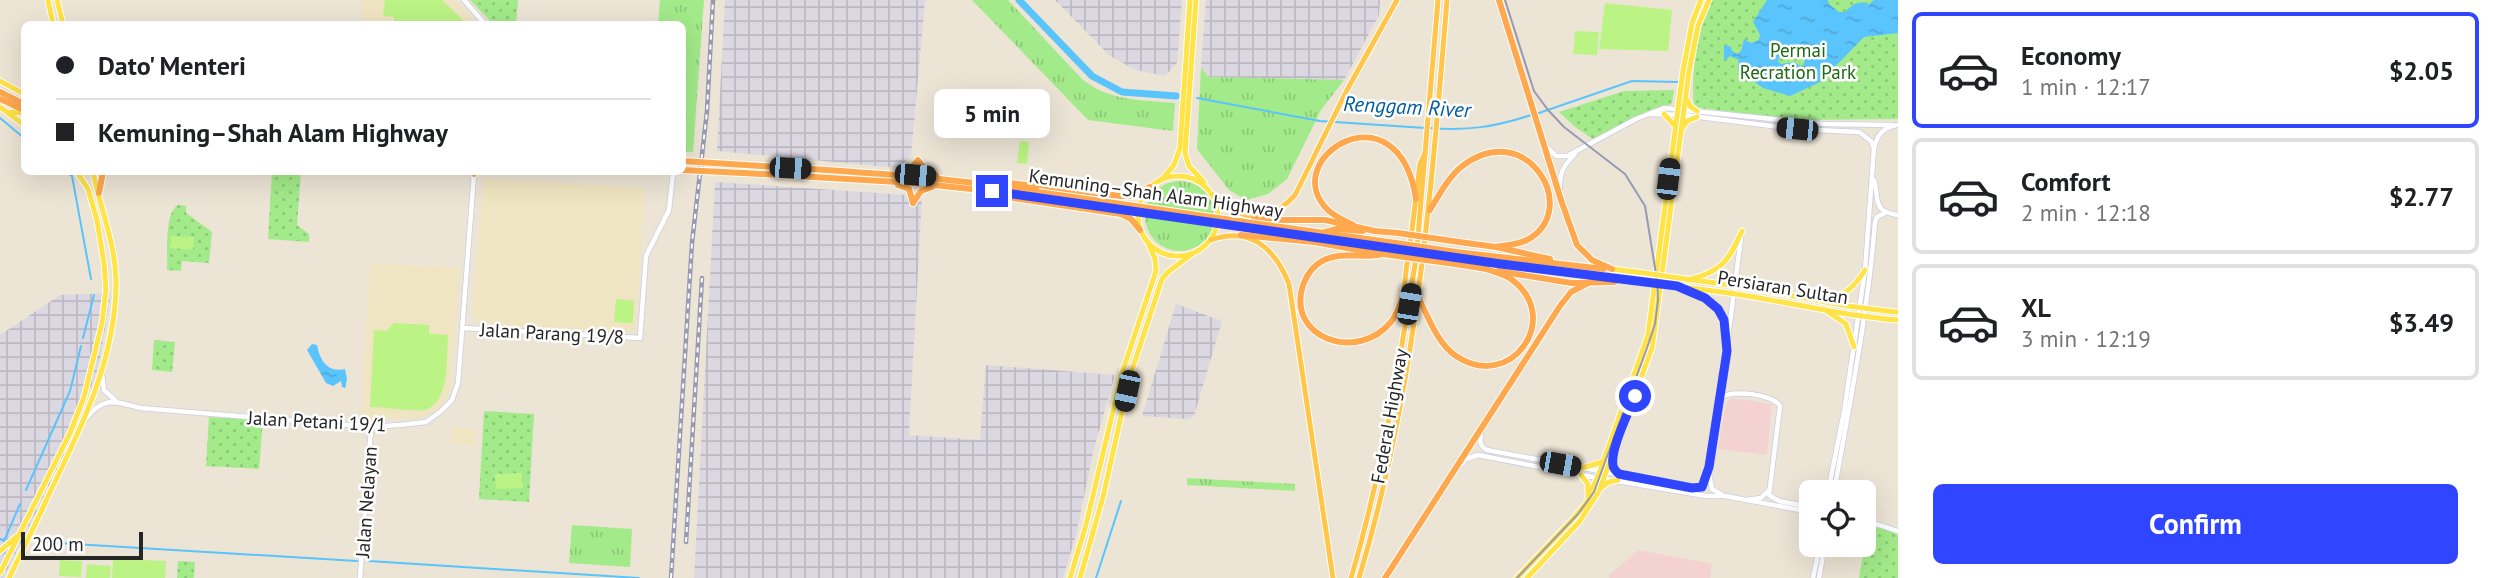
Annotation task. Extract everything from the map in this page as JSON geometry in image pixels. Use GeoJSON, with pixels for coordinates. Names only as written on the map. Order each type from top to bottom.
{"type":"FeatureCollection","features":[{"type":"Feature","properties":{"kind":"highway"},"geometry":{"type":"LineString","coordinates":[[1254,217],[1278,211],[1295,195],[1336,111],[1397,0]]}},
{"type":"Feature","properties":{"kind":"highway","name":"Federal Highway"},"geometry":{"type":"LineString","coordinates":[[1350,578],[1375,492],[1419,242],[1438,0]]}},
{"type":"Feature","properties":{"kind":"highway","name":"Federal Highway"},"geometry":{"type":"LineString","coordinates":[[1359,578],[1390,464],[1418,297],[1430,210],[1447,0]]}},
{"type":"Feature","properties":{"kind":"highway"},"geometry":{"type":"LineString","coordinates":[[1499,0],[1577,245],[1592,260],[1612,270]]}},
{"type":"Feature","properties":{"kind":"highway"},"geometry":{"type":"LineString","coordinates":[[0,92],[21,102]]}},
{"type":"Feature","properties":{"kind":"highway"},"geometry":{"type":"LineString","coordinates":[[0,99],[21,110]]}},
{"type":"Feature","properties":{"kind":"highway"},"geometry":{"type":"LineString","coordinates":[[1353,225],[1328,211],[1316,188],[1316,177],[1322,160],[1334,146],[1342,142],[1361,137],[1389,146],[1408,166],[1416,199]]}},
{"type":"Feature","properties":{"kind":"highway"},"geometry":{"type":"LineString","coordinates":[[1405,325],[1401,308],[1420,164],[1427,148]]}},
{"type":"Feature","properties":{"kind":"highway"},"geometry":{"type":"LineString","coordinates":[[1430,210],[1450,178],[1473,159],[1498,153],[1521,157],[1541,173],[1548,187],[1548,210],[1538,232],[1517,244],[1496,247]]}},
{"type":"Feature","properties":{"kind":"highway"},"geometry":{"type":"LineString","coordinates":[[885,177],[911,168],[918,160],[925,169],[946,178]]}},
{"type":"Feature","properties":{"kind":"highway","name":"Kemuning–Shah Alam Highway"},"geometry":{"type":"LineString","coordinates":[[686,162],[744,169],[967,180],[1038,194],[1324,233],[1456,258]]}},
{"type":"Feature","properties":{"kind":"highway","name":"Kemuning–Shah Alam Highway"},"geometry":{"type":"LineString","coordinates":[[686,170],[744,169]]}},
{"type":"Feature","properties":{"kind":"highway"},"geometry":{"type":"LineString","coordinates":[[99,193],[102,175]]}},
{"type":"Feature","properties":{"kind":"highway"},"geometry":{"type":"LineString","coordinates":[[885,177],[909,189],[913,203],[921,191],[928,187],[941,186]]}},
{"type":"Feature","properties":{"kind":"highway","name":"Kemuning–Shah Alam Highway"},"geometry":{"type":"LineString","coordinates":[[885,177],[941,186],[1038,194]]}},
{"type":"Feature","properties":{"kind":"highway"},"geometry":{"type":"LineString","coordinates":[[967,180],[1009,181],[1121,196],[1132,196],[1150,187]]}},
{"type":"Feature","properties":{"kind":"highway"},"geometry":{"type":"LineString","coordinates":[[970,189],[1121,214],[1131,219],[1140,230]]}},
{"type":"Feature","properties":{"kind":"highway"},"geometry":{"type":"LineString","coordinates":[[1214,194],[1225,206],[1254,217],[1276,220],[1309,219],[1375,231]]}},
{"type":"Feature","properties":{"kind":"highway","name":"Kemuning–Shah Alam Highway"},"geometry":{"type":"LineString","coordinates":[[1281,229],[1296,234],[1396,246]]}},
{"type":"Feature","properties":{"kind":"highway"},"geometry":{"type":"LineString","coordinates":[[1324,233],[1337,229],[1398,233],[1496,247],[1568,265]]}},
{"type":"Feature","properties":{"kind":"highway"},"geometry":{"type":"LineString","coordinates":[[1296,234],[1314,243]]}},
{"type":"Feature","properties":{"kind":"highway"},"geometry":{"type":"LineString","coordinates":[[1211,240],[1227,235],[1241,235],[1383,254],[1456,258],[1510,279],[1524,292],[1531,308],[1533,323],[1526,344],[1507,361],[1492,366],[1468,363],[1454,355],[1435,331],[1418,297]]}},
{"type":"Feature","properties":{"kind":"highway"},"geometry":{"type":"LineString","coordinates":[[1241,235],[1272,253],[1289,284],[1333,578]]}},
{"type":"Feature","properties":{"kind":"highway"},"geometry":{"type":"LineString","coordinates":[[1383,254],[1371,257],[1332,257],[1322,261],[1305,279],[1301,291],[1304,313],[1316,331],[1328,340],[1350,344],[1365,341],[1391,322],[1404,292]]}},
{"type":"Feature","properties":{"kind":"highway","name":"Persiaran Sultan"},"geometry":{"type":"LineString","coordinates":[[1456,258],[1612,270]]}},
{"type":"Feature","properties":{"kind":"highway","name":"Persiaran Sultan"},"geometry":{"type":"LineString","coordinates":[[1456,258],[1620,279]]}},
{"type":"Feature","properties":{"kind":"highway"},"geometry":{"type":"LineString","coordinates":[[1486,269],[1559,281],[1588,283],[1620,279]]}},
{"type":"Feature","properties":{"kind":"highway"},"geometry":{"type":"LineString","coordinates":[[1385,578],[1565,298],[1588,283]]}},
{"type":"Feature","properties":{"kind":"main road"},"geometry":{"type":"LineString","coordinates":[[48,0],[52,21]]}},
{"type":"Feature","properties":{"kind":"main road"},"geometry":{"type":"LineString","coordinates":[[57,0],[62,21]]}},
{"type":"Feature","properties":{"kind":"main road"},"geometry":{"type":"LineString","coordinates":[[464,0],[482,21]]}},
{"type":"Feature","properties":{"kind":"main road"},"geometry":{"type":"LineString","coordinates":[[1070,578],[1122,373],[1156,271],[1155,259],[1140,230],[1140,205],[1150,187],[1174,165],[1180,148],[1189,0]]}},
{"type":"Feature","properties":{"kind":"main road"},"geometry":{"type":"LineString","coordinates":[[1080,578],[1108,476],[1130,376],[1162,279],[1203,248],[1211,240],[1218,226],[1219,210],[1214,194],[1189,166],[1185,153],[1196,0]]}},
{"type":"Feature","properties":{"kind":"main road"},"geometry":{"type":"LineString","coordinates":[[1517,578],[1574,518],[1588,499],[1616,449],[1652,348],[1682,130],[1681,112],[1692,23],[1701,0]]}},
{"type":"Feature","properties":{"kind":"main road"},"geometry":{"type":"LineString","coordinates":[[1686,71],[1698,26],[1709,0]]}},
{"type":"Feature","properties":{"kind":"main road"},"geometry":{"type":"LineString","coordinates":[[3,83],[21,87]]}},
{"type":"Feature","properties":{"kind":"main road"},"geometry":{"type":"LineString","coordinates":[[3,83],[21,94]]}},
{"type":"Feature","properties":{"kind":"main road"},"geometry":{"type":"LineString","coordinates":[[1684,94],[1697,114]]}},
{"type":"Feature","properties":{"kind":"main road"},"geometry":{"type":"LineString","coordinates":[[1544,144],[1553,154],[1561,157],[1664,108],[1797,129],[1859,132],[1871,141],[1874,148]]}},
{"type":"Feature","properties":{"kind":"main road"},"geometry":{"type":"LineString","coordinates":[[3,109],[21,112]]}},
{"type":"Feature","properties":{"kind":"main road"},"geometry":{"type":"LineString","coordinates":[[3,109],[21,123]]}},
{"type":"Feature","properties":{"kind":"main road"},"geometry":{"type":"LineString","coordinates":[[1650,114],[1681,112]]}},
{"type":"Feature","properties":{"kind":"main road"},"geometry":{"type":"LineString","coordinates":[[1527,578],[1586,514],[1600,489],[1604,460],[1648,335],[1675,126],[1681,112]]}},
{"type":"Feature","properties":{"kind":"main road"},"geometry":{"type":"LineString","coordinates":[[1664,114],[1675,126]]}},
{"type":"Feature","properties":{"kind":"main road"},"geometry":{"type":"LineString","coordinates":[[1682,130],[1687,121],[1697,114]]}},
{"type":"Feature","properties":{"kind":"main road"},"geometry":{"type":"LineString","coordinates":[[1750,121],[1897,125]]}},
{"type":"Feature","properties":{"kind":"main road"},"geometry":{"type":"LineString","coordinates":[[1830,480],[1844,412],[1865,270],[1874,148],[1881,132],[1897,125]]}},
{"type":"Feature","properties":{"kind":"main road"},"geometry":{"type":"LineString","coordinates":[[1561,200],[1559,175],[1562,167],[1578,151]]}},
{"type":"Feature","properties":{"kind":"main road"},"geometry":{"type":"LineString","coordinates":[[0,573],[70,433],[93,363],[106,289],[97,220],[88,189],[79,175]]}},
{"type":"Feature","properties":{"kind":"main road"},"geometry":{"type":"LineString","coordinates":[[9,577],[81,426],[102,366],[114,312],[115,261],[94,175]]}},
{"type":"Feature","properties":{"kind":"main road","name":"Jalan Petani 19/1"},"geometry":{"type":"LineString","coordinates":[[116,401],[140,408],[371,427],[426,422],[452,400],[457,383],[474,175]]}},
{"type":"Feature","properties":{"kind":"main road","name":"Jalan Parang 19/8"},"geometry":{"type":"LineString","coordinates":[[463,328],[640,338],[646,256],[669,210],[673,175]]}},
{"type":"Feature","properties":{"kind":"main road"},"geometry":{"type":"LineString","coordinates":[[1162,178],[1184,177],[1204,182]]}},
{"type":"Feature","properties":{"kind":"main road"},"geometry":{"type":"LineString","coordinates":[[1873,179],[1878,205],[1885,213]]}},
{"type":"Feature","properties":{"kind":"main road"},"geometry":{"type":"LineString","coordinates":[[1836,480],[1871,271],[1875,222],[1877,217],[1885,213],[1898,215]]}},
{"type":"Feature","properties":{"kind":"main road"},"geometry":{"type":"LineString","coordinates":[[1688,280],[1723,266],[1732,255],[1742,231]]}},
{"type":"Feature","properties":{"kind":"main road"},"geometry":{"type":"LineString","coordinates":[[1453,475],[1466,459],[1478,455],[1698,489],[1704,484],[1720,399],[1742,231]]}},
{"type":"Feature","properties":{"kind":"main road"},"geometry":{"type":"LineString","coordinates":[[1148,243],[1171,256],[1192,254]]}},
{"type":"Feature","properties":{"kind":"main road","name":"Persiaran Sultan"},"geometry":{"type":"LineString","coordinates":[[1612,270],[1730,285],[1898,312]]}},
{"type":"Feature","properties":{"kind":"main road"},"geometry":{"type":"LineString","coordinates":[[1824,301],[1844,295],[1853,288],[1865,270]]}},
{"type":"Feature","properties":{"kind":"main road","name":"Persiaran Sultan"},"geometry":{"type":"LineString","coordinates":[[1620,279],[1898,320]]}},
{"type":"Feature","properties":{"kind":"main road"},"geometry":{"type":"LineString","coordinates":[[1677,286],[1705,298],[1718,309],[1724,320],[1727,351]]}},
{"type":"Feature","properties":{"kind":"main road"},"geometry":{"type":"LineString","coordinates":[[1823,310],[1846,324],[1854,347]]}},
{"type":"Feature","properties":{"kind":"main road"},"geometry":{"type":"LineString","coordinates":[[102,366],[104,390],[116,401]]}},
{"type":"Feature","properties":{"kind":"main road"},"geometry":{"type":"LineString","coordinates":[[1720,399],[1733,393],[1772,398],[1780,406],[1769,495],[1773,500],[1799,506]]}},
{"type":"Feature","properties":{"kind":"main road"},"geometry":{"type":"LineString","coordinates":[[81,426],[95,407],[116,401]]}},
{"type":"Feature","properties":{"kind":"main road","name":"Jalan Nelayan"},"geometry":{"type":"LineString","coordinates":[[360,578],[371,427]]}},
{"type":"Feature","properties":{"kind":"main road"},"geometry":{"type":"LineString","coordinates":[[1481,432],[1482,447]]}},
{"type":"Feature","properties":{"kind":"main road"},"geometry":{"type":"LineString","coordinates":[[1478,455],[1475,448],[1482,447],[1582,472],[1604,460]]}},
{"type":"Feature","properties":{"kind":"main road"},"geometry":{"type":"LineString","coordinates":[[1616,449],[1613,465],[1618,477]]}},
{"type":"Feature","properties":{"kind":"main road"},"geometry":{"type":"LineString","coordinates":[[1709,467],[1712,489],[1725,496]]}},
{"type":"Feature","properties":{"kind":"main road"},"geometry":{"type":"LineString","coordinates":[[1582,472],[1588,484],[1588,499]]}},
{"type":"Feature","properties":{"kind":"main road"},"geometry":{"type":"LineString","coordinates":[[1600,489],[1618,477],[1706,496],[1725,496],[1799,510]]}},
{"type":"Feature","properties":{"kind":"main road"},"geometry":{"type":"LineString","coordinates":[[1743,500],[1761,498],[1769,489]]}},
{"type":"Feature","properties":{"kind":"main road"},"geometry":{"type":"LineString","coordinates":[[34,502],[47,500]]}},
{"type":"Feature","properties":{"kind":"main road"},"geometry":{"type":"LineString","coordinates":[[34,502],[40,513]]}},
{"type":"Feature","properties":{"kind":"main road"},"geometry":{"type":"LineString","coordinates":[[1876,524],[1898,531]]}},
{"type":"Feature","properties":{"kind":"main road"},"geometry":{"type":"LineString","coordinates":[[0,551],[20,532]]}},
{"type":"Feature","properties":{"kind":"main road"},"geometry":{"type":"LineString","coordinates":[[1813,578],[1819,557]]}},
{"type":"Feature","properties":{"kind":"main road"},"geometry":{"type":"LineString","coordinates":[[1819,578],[1821,557]]}},
{"type":"Feature","properties":{"kind":"main road"},"geometry":{"type":"LineString","coordinates":[[4,563],[19,558]]}},
{"type":"Feature","properties":{"kind":"main road"},"geometry":{"type":"LineString","coordinates":[[4,563],[9,577]]}},
{"type":"Feature","properties":{"kind":"shaded area"},"geometry":{"type":"Polygon","coordinates":[[[362,0],[454,0],[473,21],[361,21],[362,0]]]}},
{"type":"Feature","properties":{"kind":"shaded area"},"geometry":{"type":"Polygon","coordinates":[[[725,0],[925,0],[911,156],[898,168],[717,151],[725,0]]]}},
{"type":"Feature","properties":{"kind":"shaded area"},"geometry":{"type":"Polygon","coordinates":[[[1055,0],[1182,0],[1177,63],[1165,76],[1136,70],[1110,56],[1055,0]]]}},
{"type":"Feature","properties":{"kind":"shaded area"},"geometry":{"type":"Polygon","coordinates":[[[1206,0],[1380,0],[1379,15],[1344,80],[1208,77],[1201,67],[1206,0]]]}},
{"type":"Feature","properties":{"kind":"shaded area"},"geometry":{"type":"Polygon","coordinates":[[[484,178],[645,188],[635,332],[480,324],[472,314],[484,178]]]}},
{"type":"Feature","properties":{"kind":"shaded area"},"geometry":{"type":"Polygon","coordinates":[[[715,182],[922,196],[909,435],[980,440],[986,365],[1115,375],[1094,448],[1076,535],[1063,578],[694,578],[715,182]]]}},
{"type":"Feature","properties":{"kind":"shaded area"},"geometry":{"type":"Polygon","coordinates":[[[370,263],[460,268],[450,394],[440,408],[423,418],[361,419],[370,263]]]}},
{"type":"Feature","properties":{"kind":"shaded area"},"geometry":{"type":"Polygon","coordinates":[[[111,293],[99,365],[73,436],[3,578],[0,578],[0,335],[60,295],[111,293]]]}},
{"type":"Feature","properties":{"kind":"shaded area"},"geometry":{"type":"Polygon","coordinates":[[[1176,304],[1222,321],[1194,416],[1188,419],[1142,416],[1176,304]]]}},
{"type":"Feature","properties":{"kind":"shaded area"},"geometry":{"type":"Polygon","coordinates":[[[1731,398],[1772,404],[1767,455],[1718,449],[1726,404],[1731,398]]]}},
{"type":"Feature","properties":{"kind":"shaded area"},"geometry":{"type":"Polygon","coordinates":[[[451,427],[476,429],[474,446],[450,444],[451,427]]]}},
{"type":"Feature","properties":{"kind":"shaded area"},"geometry":{"type":"Polygon","coordinates":[[[1639,550],[1712,564],[1710,578],[1609,578],[1609,575],[1639,550]]]}},
{"type":"Feature","properties":{"kind":"green space"},"geometry":{"type":"Polygon","coordinates":[[[385,0],[442,0],[464,21],[394,21],[394,17],[383,16],[385,0]]]}},
{"type":"Feature","properties":{"kind":"green space"},"geometry":{"type":"Polygon","coordinates":[[[470,0],[518,0],[516,21],[490,21],[470,0]]]}},
{"type":"Feature","properties":{"kind":"green space"},"geometry":{"type":"Polygon","coordinates":[[[660,0],[704,0],[693,152],[686,152],[686,21],[658,21],[660,0]]]}},
{"type":"Feature","properties":{"kind":"green space"},"geometry":{"type":"Polygon","coordinates":[[[972,0],[1008,0],[1082,79],[1103,92],[1138,100],[1175,103],[1173,131],[1088,120],[972,0]]]}},
{"type":"Feature","properties":{"kind":"green space","name":"Permai Recration Park"},"geometry":{"type":"Polygon","coordinates":[[[1712,0],[1898,0],[1898,119],[1793,120],[1694,107],[1696,52],[1702,25],[1712,0]]]}},
{"type":"Feature","properties":{"kind":"green space"},"geometry":{"type":"Polygon","coordinates":[[[1605,3],[1672,10],[1668,51],[1599,49],[1605,3]]]}},
{"type":"Feature","properties":{"kind":"green space"},"geometry":{"type":"Polygon","coordinates":[[[1575,31],[1599,32],[1597,55],[1573,54],[1575,31]]]}},
{"type":"Feature","properties":{"kind":"green space"},"geometry":{"type":"Polygon","coordinates":[[[1201,67],[1208,77],[1344,80],[1321,110],[1287,179],[1268,194],[1246,200],[1229,190],[1197,149],[1201,67]]]}},
{"type":"Feature","properties":{"kind":"green space"},"geometry":{"type":"Polygon","coordinates":[[[1674,90],[1672,104],[1650,110],[1593,139],[1559,112],[1624,91],[1674,90]]]}},
{"type":"Feature","properties":{"kind":"green space"},"geometry":{"type":"Polygon","coordinates":[[[1020,141],[1029,142],[1027,164],[1017,163],[1020,141]]]}},
{"type":"Feature","properties":{"kind":"green space"},"geometry":{"type":"Polygon","coordinates":[[[272,175],[301,175],[297,225],[309,234],[309,242],[268,239],[272,175]]]}},
{"type":"Feature","properties":{"kind":"green space"},"geometry":{"type":"Polygon","coordinates":[[[1187,181],[1200,187],[1209,196],[1213,202],[1213,230],[1205,241],[1194,249],[1173,251],[1155,241],[1147,230],[1145,209],[1155,191],[1166,183],[1187,181]]]}},
{"type":"Feature","properties":{"kind":"green space"},"geometry":{"type":"Polygon","coordinates":[[[178,205],[186,206],[186,213],[212,232],[209,263],[182,261],[181,271],[167,270],[169,225],[178,205]]]}},
{"type":"Feature","properties":{"kind":"green space"},"geometry":{"type":"Polygon","coordinates":[[[171,236],[194,237],[193,250],[170,248],[171,236]]]}},
{"type":"Feature","properties":{"kind":"green space"},"geometry":{"type":"Polygon","coordinates":[[[616,299],[634,301],[633,323],[614,322],[616,299]]]}},
{"type":"Feature","properties":{"kind":"green space"},"geometry":{"type":"Polygon","coordinates":[[[394,323],[429,325],[429,334],[448,335],[443,388],[439,398],[425,410],[370,407],[374,330],[387,331],[394,323]]]}},
{"type":"Feature","properties":{"kind":"green space"},"geometry":{"type":"Polygon","coordinates":[[[154,340],[175,342],[172,372],[152,370],[154,340]]]}},
{"type":"Feature","properties":{"kind":"green space"},"geometry":{"type":"Polygon","coordinates":[[[484,411],[534,414],[529,502],[479,499],[484,411]]]}},
{"type":"Feature","properties":{"kind":"green space"},"geometry":{"type":"Polygon","coordinates":[[[209,417],[263,420],[259,469],[206,466],[209,417]]]}},
{"type":"Feature","properties":{"kind":"green space"},"geometry":{"type":"Polygon","coordinates":[[[522,473],[523,488],[496,489],[495,474],[522,473]]]}},
{"type":"Feature","properties":{"kind":"green space"},"geometry":{"type":"Polygon","coordinates":[[[1187,478],[1295,484],[1295,491],[1187,485],[1187,478]]]}},
{"type":"Feature","properties":{"kind":"green space"},"geometry":{"type":"Polygon","coordinates":[[[572,525],[632,529],[630,567],[569,563],[572,525]]]}},
{"type":"Feature","properties":{"kind":"green space"},"geometry":{"type":"Polygon","coordinates":[[[1876,527],[1888,529],[1898,535],[1898,578],[1859,578],[1863,557],[1876,557],[1876,527]]]}},
{"type":"Feature","properties":{"kind":"green space"},"geometry":{"type":"Polygon","coordinates":[[[113,559],[166,561],[165,578],[112,578],[113,559]]]}},
{"type":"Feature","properties":{"kind":"green space"},"geometry":{"type":"Polygon","coordinates":[[[60,560],[82,561],[81,577],[59,576],[60,560]]]}},
{"type":"Feature","properties":{"kind":"green space"},"geometry":{"type":"Polygon","coordinates":[[[178,561],[195,562],[194,578],[177,578],[178,561]]]}},
{"type":"Feature","properties":{"kind":"green space"},"geometry":{"type":"Polygon","coordinates":[[[87,564],[111,566],[110,578],[86,578],[87,564]]]}},
{"type":"Feature","properties":{"kind":"water"},"geometry":{"type":"Polygon","coordinates":[[[1767,0],[1828,0],[1839,12],[1845,12],[1859,3],[1898,0],[1898,33],[1864,37],[1820,82],[1790,96],[1763,88],[1738,70],[1739,60],[1730,56],[1724,61],[1724,45],[1731,47],[1737,54],[1741,51],[1744,39],[1751,43],[1759,40],[1760,35],[1753,22],[1767,0]],[[1792,49],[1780,55],[1778,61],[1781,64],[1794,62],[1803,67],[1804,54],[1792,49]]]}},
{"type":"Feature","properties":{"kind":"water"},"geometry":{"type":"Polygon","coordinates":[[[312,344],[317,345],[325,364],[333,369],[345,369],[345,388],[342,387],[341,381],[333,386],[326,383],[307,350],[312,344]]]}},
{"type":"Feature","properties":{"kind":"waterway","name":"Renggam River"},"geometry":{"type":"LineString","coordinates":[[1019,0],[1092,76],[1122,92],[1176,96]]}},
{"type":"Feature","properties":{"kind":"waterway","name":"Renggam River"},"geometry":{"type":"LineString","coordinates":[[1536,114],[1632,81],[1679,82]]}},
{"type":"Feature","properties":{"kind":"waterway","name":"Renggam River"},"geometry":{"type":"LineString","coordinates":[[1197,98],[1320,121],[1425,128]]}},
{"type":"Feature","properties":{"kind":"waterway","name":"Renggam River"},"geometry":{"type":"LineString","coordinates":[[1430,128],[1481,127],[1531,115]]}},
{"type":"Feature","properties":{"kind":"waterway"},"geometry":{"type":"LineString","coordinates":[[0,118],[21,136]]}},
{"type":"Feature","properties":{"kind":"waterway"},"geometry":{"type":"LineString","coordinates":[[70,175],[91,279]]}},
{"type":"Feature","properties":{"kind":"waterway"},"geometry":{"type":"LineString","coordinates":[[83,338],[94,295]]}},
{"type":"Feature","properties":{"kind":"waterway"},"geometry":{"type":"LineString","coordinates":[[26,490],[70,391],[81,346]]}},
{"type":"Feature","properties":{"kind":"waterway"},"geometry":{"type":"LineString","coordinates":[[1096,578],[1121,501]]}},
{"type":"Feature","properties":{"kind":"waterway"},"geometry":{"type":"LineString","coordinates":[[0,539],[4,541],[20,504]]}},
{"type":"Feature","properties":{"kind":"waterway"},"geometry":{"type":"LineString","coordinates":[[41,542],[357,561]]}},
{"type":"Feature","properties":{"kind":"waterway"},"geometry":{"type":"LineString","coordinates":[[369,561],[639,578]]}},
{"type":"Feature","properties":{"kind":"tram line"},"geometry":{"type":"LineString","coordinates":[[1505,0],[1534,91],[1564,127],[1625,174],[1645,206],[1658,300],[1655,324],[1594,492],[1578,514],[1517,578]]}},
{"type":"Feature","properties":{"kind":"railway"},"geometry":{"type":"LineString","coordinates":[[671,578],[692,243],[707,111],[713,0]]}},
{"type":"Feature","properties":{"kind":"railway"},"geometry":{"type":"LineString","coordinates":[[686,542],[702,278]]}},
{"type":"Feature","properties":{"kind":"route"},"geometry":{"type":"LineString","coordinates":[[992,191],[1501,264],[1677,286],[1705,298],[1718,309],[1724,320],[1727,351],[1709,467],[1702,487],[1698,489],[1619,474],[1614,469],[1616,449],[1635,396]]}}]}
